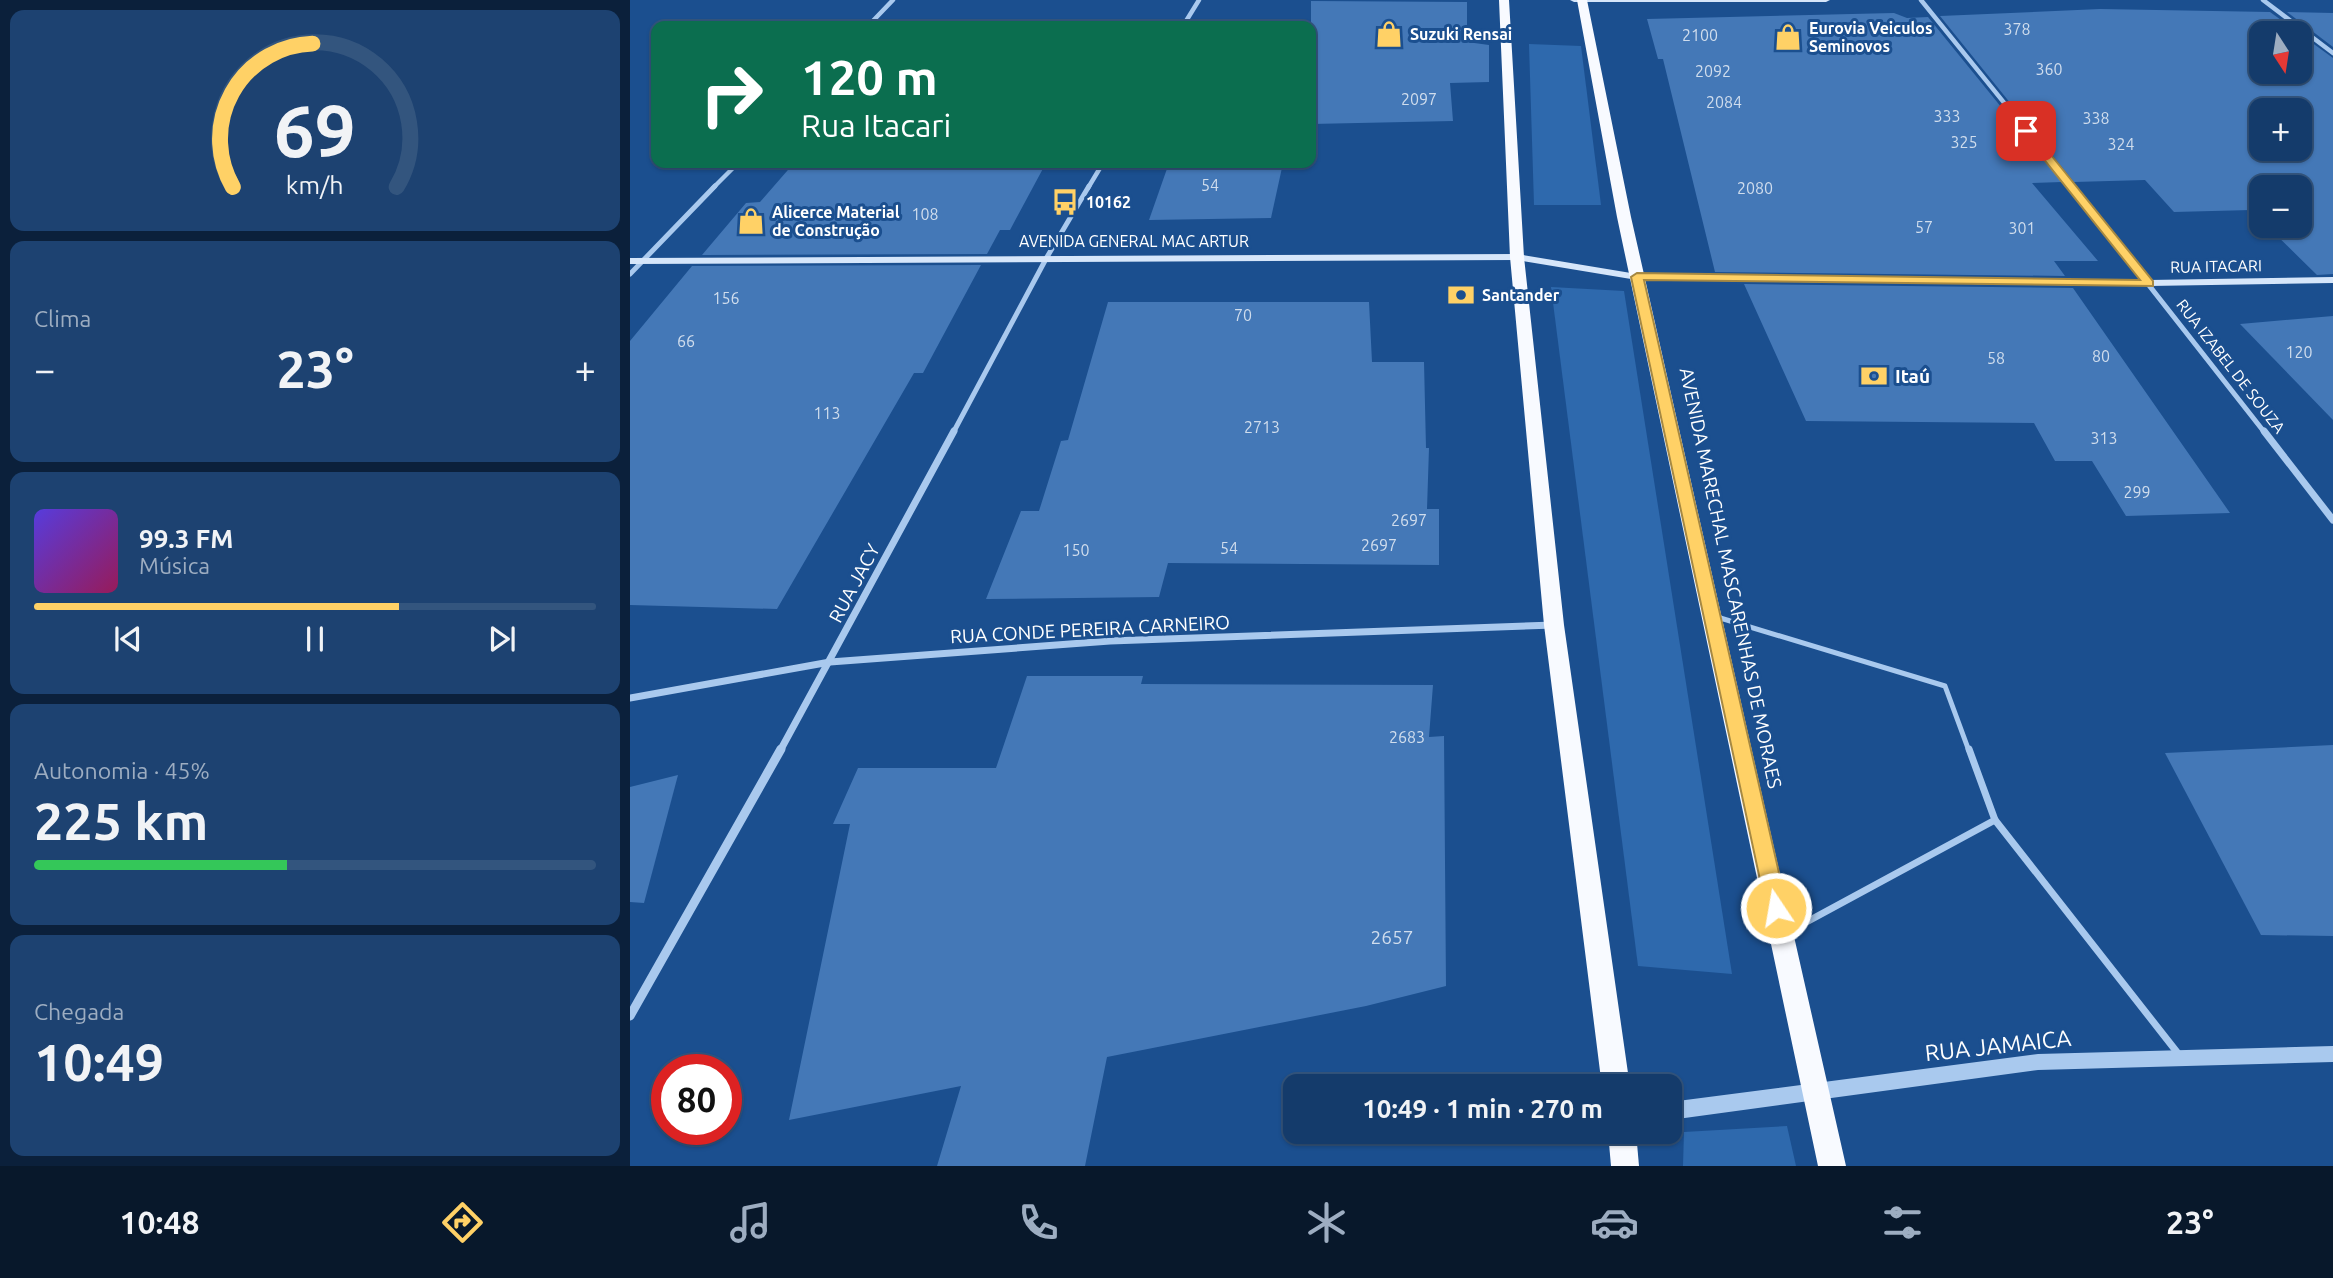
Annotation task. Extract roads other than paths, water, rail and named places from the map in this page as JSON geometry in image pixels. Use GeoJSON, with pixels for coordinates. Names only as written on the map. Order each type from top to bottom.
{"type":"FeatureCollection","features":[{"type":"Feature","properties":{"kind":"highway"},"geometry":{"type":"LineString","coordinates":[[1504,0],[1517,257],[1554,625],[1614,1074]]}},
{"type":"Feature","properties":{"kind":"highway","name":"AVENIDA MARECHAL MASCARENHAS DE MORAES"},"geometry":{"type":"LineString","coordinates":[[1579,1],[1832,1166]]}},
{"type":"Feature","properties":{"kind":"highway"},"geometry":{"type":"LineString","coordinates":[[1623,1144],[1625,1166]]}},
{"type":"Feature","properties":{"kind":"main road"},"geometry":{"type":"LineString","coordinates":[[1579,1],[1826,0]]}},
{"type":"Feature","properties":{"kind":"main road","name":"AVENIDA GENERAL MAC ARTUR"},"geometry":{"type":"LineString","coordinates":[[630,261],[1047,257],[1517,257],[1637,277]]}},
{"type":"Feature","properties":{"kind":"main road","name":"RUA ITACARI"},"geometry":{"type":"LineString","coordinates":[[1637,277],[2149,283],[2333,280]]}},
{"type":"Feature","properties":{"kind":"street"},"geometry":{"type":"LineString","coordinates":[[873,21],[893,0]]}},
{"type":"Feature","properties":{"kind":"street"},"geometry":{"type":"LineString","coordinates":[[1186,21],[1199,0]]}},
{"type":"Feature","properties":{"kind":"street","name":"RUA IZABEL DE SOUZA"},"geometry":{"type":"LineString","coordinates":[[1922,0],[2149,283],[2333,520]]}},
{"type":"Feature","properties":{"kind":"street"},"geometry":{"type":"LineString","coordinates":[[2263,0],[2333,53]]}},
{"type":"Feature","properties":{"kind":"street"},"geometry":{"type":"LineString","coordinates":[[630,274],[733,168]]}},
{"type":"Feature","properties":{"kind":"street","name":"RUA JACY"},"geometry":{"type":"LineString","coordinates":[[630,1016],[830,662],[1047,257],[1100,168]]}},
{"type":"Feature","properties":{"kind":"street","name":"RUA CONDE PEREIRA CARNEIRO"},"geometry":{"type":"LineString","coordinates":[[630,698],[830,662],[1110,641],[1554,625]]}},
{"type":"Feature","properties":{"kind":"street","name":"RUA JAMAICA"},"geometry":{"type":"LineString","coordinates":[[1682,1109],[2038,1062],[2333,1054]]}},
{"type":"Feature","properties":{"kind":"lane"},"geometry":{"type":"LineString","coordinates":[[1712,616],[1945,686],[1995,820],[2182,1058]]}},
{"type":"Feature","properties":{"kind":"lane"},"geometry":{"type":"LineString","coordinates":[[1782,935],[1995,820]]}},
{"type":"Feature","properties":{"kind":"place","name":"Suzuki Rensai"},"geometry":{"type":"Point","coordinates":[1389,34]}},
{"type":"Feature","properties":{"kind":"place","name":"Eurovia Veiculos Seminovos"},"geometry":{"type":"Point","coordinates":[1788,37]}},
{"type":"Feature","properties":{"kind":"place","name":"10162"},"geometry":{"type":"Point","coordinates":[1065,202]}},
{"type":"Feature","properties":{"kind":"place","name":"Alicerce Material de Construção"},"geometry":{"type":"Point","coordinates":[751,221]}},
{"type":"Feature","properties":{"kind":"place","name":"Santander"},"geometry":{"type":"Point","coordinates":[1461,295]}},
{"type":"Feature","properties":{"kind":"place","name":"Itaú"},"geometry":{"type":"Point","coordinates":[1874,376]}}]}
